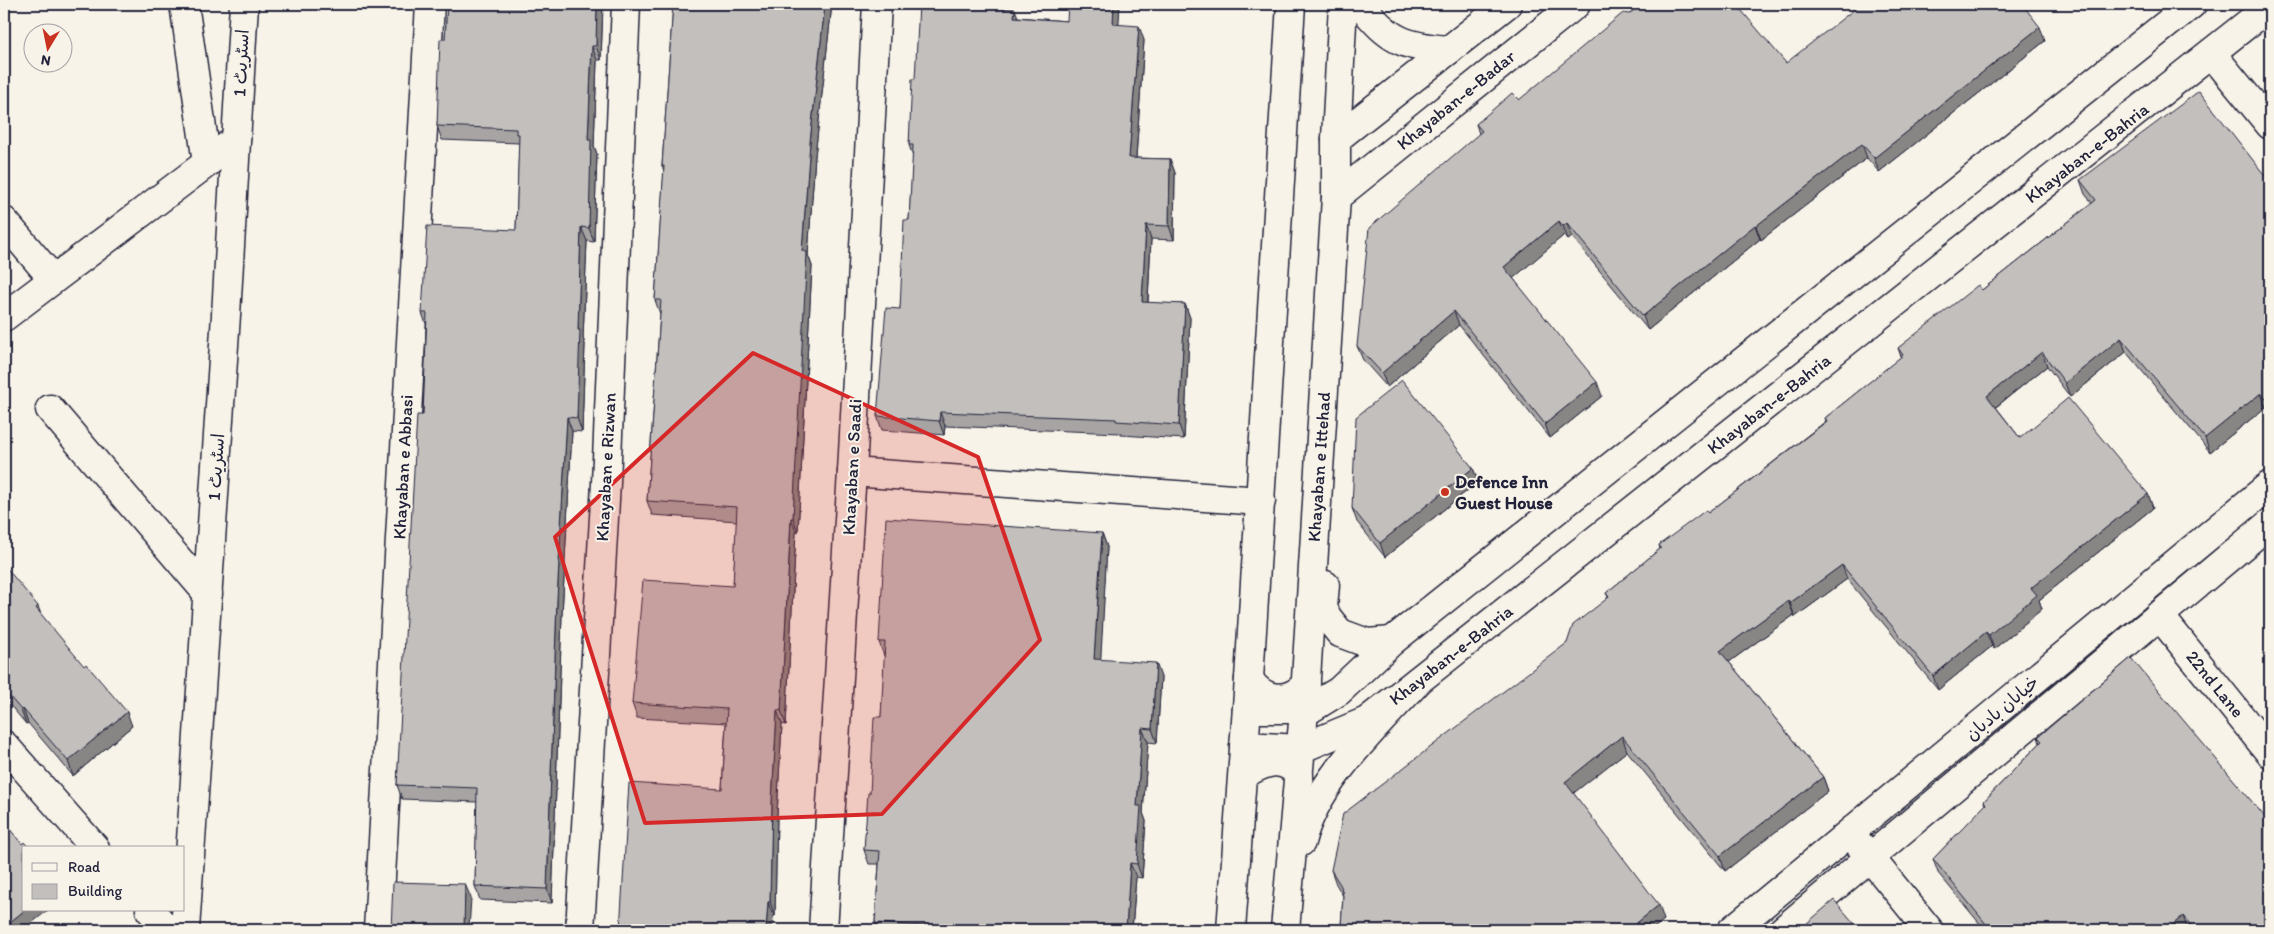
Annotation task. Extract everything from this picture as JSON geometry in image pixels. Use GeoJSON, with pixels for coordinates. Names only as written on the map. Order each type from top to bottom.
{"type":"FeatureCollection","features":[{"type":"Feature","properties":{"kind":"street"},"geometry":{"type":"LineString","coordinates":[[184,4],[207,163]]}},
{"type":"Feature","properties":{"kind":"street","name":"اسٹریٹ 1"},"geometry":{"type":"LineString","coordinates":[[185,930],[208,594],[244,4]]}},
{"type":"Feature","properties":{"kind":"street","name":"Khayaban e Abbasi"},"geometry":{"type":"LineString","coordinates":[[378,930],[430,4]]}},
{"type":"Feature","properties":{"kind":"street","name":"Khayaban e Rizwan"},"geometry":{"type":"LineString","coordinates":[[580,930],[607,473],[626,4]]}},
{"type":"Feature","properties":{"kind":"street","name":"Khayaban e Saadi"},"geometry":{"type":"LineString","coordinates":[[823,930],[852,472],[877,4]]}},
{"type":"Feature","properties":{"kind":"street"},"geometry":{"type":"LineString","coordinates":[[1231,930],[1261,501],[1291,4]]}},
{"type":"Feature","properties":{"kind":"street","name":"Khayaban e Ittehad"},"geometry":{"type":"LineString","coordinates":[[1285,930],[1286,900],[1299,776],[1306,684],[1336,196],[1336,139],[1343,4]]}},
{"type":"Feature","properties":{"kind":"street"},"geometry":{"type":"LineString","coordinates":[[1361,4],[1376,25],[1398,40],[1422,48],[1448,50]]}},
{"type":"Feature","properties":{"kind":"street"},"geometry":{"type":"LineString","coordinates":[[1336,139],[1507,4]]}},
{"type":"Feature","properties":{"kind":"street","name":"Khayaban-e-Badar"},"geometry":{"type":"LineString","coordinates":[[1336,196],[1576,4]]}},
{"type":"Feature","properties":{"kind":"street","name":"Khayaban-e-Bahria"},"geometry":{"type":"LineString","coordinates":[[1244,746],[1300,749],[1367,721],[2212,54],[2270,6]]}},
{"type":"Feature","properties":{"kind":"street"},"geometry":{"type":"LineString","coordinates":[[1247,709],[1304,711],[1339,691],[1392,641],[2181,7]]}},
{"type":"Feature","properties":{"kind":"street"},"geometry":{"type":"LineString","coordinates":[[2212,54],[2270,125]]}},
{"type":"Feature","properties":{"kind":"street"},"geometry":{"type":"LineString","coordinates":[[4,317],[236,139]]}},
{"type":"Feature","properties":{"kind":"street"},"geometry":{"type":"LineString","coordinates":[[4,221],[53,279]]}},
{"type":"Feature","properties":{"kind":"street"},"geometry":{"type":"LineString","coordinates":[[1324,385],[1339,411],[1323,607],[1327,617],[1340,632],[1367,643],[1392,641]]}},
{"type":"Feature","properties":{"kind":"street"},"geometry":{"type":"LineString","coordinates":[[50,409],[208,594]]}},
{"type":"Feature","properties":{"kind":"street"},"geometry":{"type":"LineString","coordinates":[[852,472],[1261,501]]}},
{"type":"Feature","properties":{"kind":"street","name":"خیابان بادبان"},"geometry":{"type":"LineString","coordinates":[[1732,930],[1851,834],[2270,485]]}},
{"type":"Feature","properties":{"kind":"street","name":"خیابان بادبان"},"geometry":{"type":"LineString","coordinates":[[1783,930],[2270,523]]}},
{"type":"Feature","properties":{"kind":"street","name":"22nd Lane"},"geometry":{"type":"LineString","coordinates":[[2159,615],[2270,753]]}},
{"type":"Feature","properties":{"kind":"street"},"geometry":{"type":"LineString","coordinates":[[1249,679],[1262,694],[1281,698],[1299,691],[1306,684]]}},
{"type":"Feature","properties":{"kind":"street"},"geometry":{"type":"LineString","coordinates":[[1286,900],[1303,834],[1317,803],[1347,760],[1418,681]]}},
{"type":"Feature","properties":{"kind":"street"},"geometry":{"type":"LineString","coordinates":[[1339,691],[1338,706],[1341,712],[1352,721],[1367,721]]}},
{"type":"Feature","properties":{"kind":"street"},"geometry":{"type":"LineString","coordinates":[[4,745],[93,846]]}},
{"type":"Feature","properties":{"kind":"street"},"geometry":{"type":"LineString","coordinates":[[1242,774],[1271,762],[1280,761],[1295,769],[1299,776]]}},
{"type":"Feature","properties":{"kind":"street"},"geometry":{"type":"LineString","coordinates":[[1851,834],[1929,930]]}},
{"type":"Feature","properties":{"kind":"street"},"geometry":{"type":"LineString","coordinates":[[152,912],[168,930]]}},
{"type":"Feature","properties":{"kind":"highlighted area"},"geometry":{"type":"Polygon","coordinates":[[[753,353],[978,457],[1040,640],[882,814],[645,823],[555,537],[753,353]]]}},
{"type":"Feature","properties":{"kind":"building"},"geometry":{"type":"Polygon","coordinates":[[[447,4],[597,4],[596,46],[592,46],[588,140],[591,140],[589,228],[581,227],[577,418],[567,417],[557,600],[547,889],[475,886],[477,788],[397,785],[417,415],[423,415],[427,313],[422,313],[427,226],[516,230],[519,134],[516,134],[516,129],[437,126],[440,39],[445,39],[447,4]]]}},
{"type":"Feature","properties":{"kind":"building"},"geometry":{"type":"Polygon","coordinates":[[[673,4],[825,4],[810,142],[802,251],[807,252],[793,518],[791,518],[781,711],[777,710],[772,801],[770,902],[768,902],[766,930],[620,930],[629,783],[722,789],[727,709],[632,703],[643,580],[733,586],[737,507],[647,501],[661,300],[655,300],[673,4]]]}},
{"type":"Feature","properties":{"kind":"building"},"geometry":{"type":"Polygon","coordinates":[[[919,4],[1015,9],[1014,17],[1067,21],[1068,4],[1114,4],[1113,24],[1139,26],[1129,158],[1170,159],[1169,226],[1146,225],[1142,302],[1185,304],[1179,425],[1116,421],[1116,419],[940,412],[939,421],[877,416],[886,308],[900,309],[904,220],[909,220],[913,145],[909,145],[912,79],[915,79],[919,4]]]}},
{"type":"Feature","properties":{"kind":"building"},"geometry":{"type":"Polygon","coordinates":[[[1642,4],[1736,4],[1786,63],[1861,4],[2022,4],[2040,27],[1874,158],[1862,144],[1755,225],[1643,316],[1567,223],[1563,226],[1559,221],[1504,267],[1597,382],[1545,424],[1454,311],[1382,373],[1357,346],[1369,228],[1482,131],[1476,124],[1512,93],[1519,100],[1623,13],[1629,14],[1642,4]]]}},
{"type":"Feature","properties":{"kind":"building"},"geometry":{"type":"Polygon","coordinates":[[[2199,91],[2270,182],[2270,404],[2261,393],[2205,438],[2121,338],[2065,383],[2042,352],[1987,396],[2020,438],[2068,398],[2148,494],[2031,588],[2037,595],[1989,635],[1986,632],[1933,676],[1842,565],[1790,603],[1788,601],[1720,651],[1823,777],[1720,856],[1622,736],[1565,782],[1659,905],[1628,930],[1330,930],[1341,926],[1343,896],[1341,886],[1331,870],[1343,814],[1567,643],[1573,625],[1609,597],[1606,593],[1661,548],[1659,545],[1706,510],[1708,513],[1827,421],[1825,418],[1903,355],[1898,348],[1978,285],[1982,290],[2096,200],[2080,180],[2199,91]]]}},
{"type":"Feature","properties":{"kind":"building"},"geometry":{"type":"Polygon","coordinates":[[[1402,380],[1473,468],[1380,543],[1352,508],[1356,417],[1402,380]]]}},
{"type":"Feature","properties":{"kind":"building"},"geometry":{"type":"Polygon","coordinates":[[[886,518],[1102,533],[1094,659],[1156,663],[1152,729],[1142,728],[1137,806],[1141,806],[1137,864],[1130,863],[1126,930],[992,930],[875,923],[880,851],[864,850],[868,793],[870,793],[874,717],[881,717],[885,642],[879,642],[886,518]]]}},
{"type":"Feature","properties":{"kind":"building"},"geometry":{"type":"Polygon","coordinates":[[[4,565],[38,606],[36,608],[84,666],[86,664],[127,712],[68,761],[4,690],[4,565]]]}},
{"type":"Feature","properties":{"kind":"building"},"geometry":{"type":"Polygon","coordinates":[[[2131,658],[2270,823],[2270,930],[2195,930],[2183,916],[2166,930],[1991,930],[1933,859],[1986,804],[1984,801],[2042,741],[2038,737],[2131,658]]]}},
{"type":"Feature","properties":{"kind":"building"},"geometry":{"type":"Polygon","coordinates":[[[4,822],[22,844],[24,842],[27,846],[22,846],[23,912],[4,927],[4,822]]]}},
{"type":"Feature","properties":{"kind":"building"},"geometry":{"type":"Polygon","coordinates":[[[393,882],[465,884],[464,930],[391,930],[393,882]]]}},
{"type":"Feature","properties":{"kind":"building"},"geometry":{"type":"Polygon","coordinates":[[[1834,900],[1860,930],[1799,930],[1834,900]]]}},
{"type":"Feature","properties":{"kind":"place","name":"Defence Inn Guest House"},"geometry":{"type":"Point","coordinates":[1445,492]}}]}
